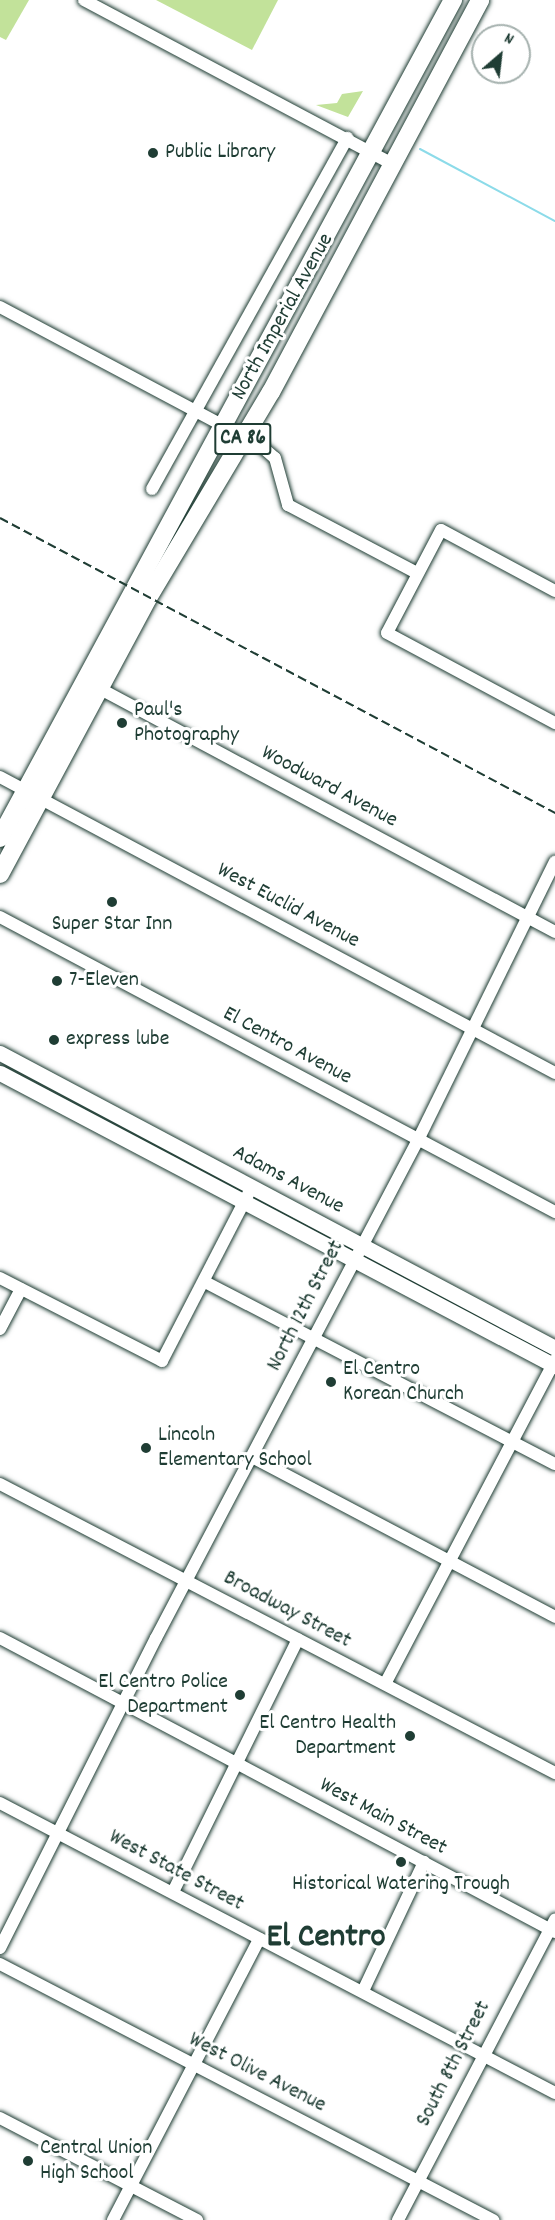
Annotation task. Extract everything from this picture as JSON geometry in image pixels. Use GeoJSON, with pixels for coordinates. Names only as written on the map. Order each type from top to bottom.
{"type":"FeatureCollection","features":[{"type":"Feature","properties":{"kind":"highway","name":"North Imperial Avenue"},"geometry":{"type":"LineString","coordinates":[[0,874],[33,794],[225,426],[453,0]]}},
{"type":"Feature","properties":{"kind":"highway","name":"North Imperial Avenue"},"geometry":{"type":"LineString","coordinates":[[91,684],[148,597],[244,437],[480,0]]}},
{"type":"Feature","properties":{"kind":"highway","name":"North Imperial Avenue"},"geometry":{"type":"LineString","coordinates":[[0,837],[33,794]]}},
{"type":"Feature","properties":{"kind":"main road","name":"Adams Avenue"},"geometry":{"type":"LineString","coordinates":[[0,1053],[555,1348]]}},
{"type":"Feature","properties":{"kind":"main road","name":"Adams Avenue"},"geometry":{"type":"LineString","coordinates":[[0,1073],[554,1364]]}},
{"type":"Feature","properties":{"kind":"street"},"geometry":{"type":"LineString","coordinates":[[84,0],[393,164]]}},
{"type":"Feature","properties":{"kind":"street"},"geometry":{"type":"LineString","coordinates":[[152,489],[197,412],[347,138]]}},
{"type":"Feature","properties":{"kind":"street"},"geometry":{"type":"LineString","coordinates":[[0,307],[244,437],[275,458],[288,505],[417,573]]}},
{"type":"Feature","properties":{"kind":"street"},"geometry":{"type":"LineString","coordinates":[[555,591],[441,530],[387,633],[555,723]]}},
{"type":"Feature","properties":{"kind":"street","name":"Woodward Avenue"},"geometry":{"type":"LineString","coordinates":[[91,684],[555,932]]}},
{"type":"Feature","properties":{"kind":"street","name":"West Euclid Avenue"},"geometry":{"type":"LineString","coordinates":[[0,777],[555,1073]]}},
{"type":"Feature","properties":{"kind":"street","name":"North 12th Street"},"geometry":{"type":"LineString","coordinates":[[0,1948],[187,1581],[419,1138],[555,862]]}},
{"type":"Feature","properties":{"kind":"street","name":"El Centro Avenue"},"geometry":{"type":"LineString","coordinates":[[0,917],[555,1212]]}},
{"type":"Feature","properties":{"kind":"street"},"geometry":{"type":"LineString","coordinates":[[0,1278],[162,1361],[205,1282],[252,1187]]}},
{"type":"Feature","properties":{"kind":"street"},"geometry":{"type":"LineString","coordinates":[[205,1282],[555,1464]]}},
{"type":"Feature","properties":{"kind":"street"},"geometry":{"type":"LineString","coordinates":[[0,1329],[21,1289]]}},
{"type":"Feature","properties":{"kind":"street"},"geometry":{"type":"LineString","coordinates":[[385,1684],[554,1364]]}},
{"type":"Feature","properties":{"kind":"street"},"geometry":{"type":"LineString","coordinates":[[252,1457],[555,1617]]}},
{"type":"Feature","properties":{"kind":"street","name":"Broadway Street"},"geometry":{"type":"LineString","coordinates":[[0,1484],[555,1773]]}},
{"type":"Feature","properties":{"kind":"street","name":"West Main Street"},"geometry":{"type":"LineString","coordinates":[[0,1638],[424,1862],[554,1927]]}},
{"type":"Feature","properties":{"kind":"street"},"geometry":{"type":"LineString","coordinates":[[173,1892],[298,1639]]}},
{"type":"Feature","properties":{"kind":"street","name":"West State Street"},"geometry":{"type":"LineString","coordinates":[[0,1803],[555,2092]]}},
{"type":"Feature","properties":{"kind":"street"},"geometry":{"type":"LineString","coordinates":[[363,1991],[424,1862]]}},
{"type":"Feature","properties":{"kind":"street","name":"South 8th Street"},"geometry":{"type":"LineString","coordinates":[[398,2220],[483,2055],[554,1927]]}},
{"type":"Feature","properties":{"kind":"street"},"geometry":{"type":"LineString","coordinates":[[114,2220],[259,1939]]}},
{"type":"Feature","properties":{"kind":"street","name":"West Olive Avenue"},"geometry":{"type":"LineString","coordinates":[[0,1964],[493,2220]]}},
{"type":"Feature","properties":{"kind":"street"},"geometry":{"type":"LineString","coordinates":[[0,2118],[197,2220]]}},
{"type":"Feature","properties":{"kind":"green space"},"geometry":{"type":"Polygon","coordinates":[[[0,0],[29,0],[6,40],[0,37],[0,0]]]}},
{"type":"Feature","properties":{"kind":"green space"},"geometry":{"type":"Polygon","coordinates":[[[156,0],[278,0],[252,50],[156,0]]]}},
{"type":"Feature","properties":{"kind":"green space"},"geometry":{"type":"Polygon","coordinates":[[[363,91],[348,117],[316,105],[337,103],[342,94],[363,91]]]}},
{"type":"Feature","properties":{"kind":"waterway"},"geometry":{"type":"LineString","coordinates":[[420,149],[555,221]]}},
{"type":"Feature","properties":{"kind":"railway"},"geometry":{"type":"LineString","coordinates":[[0,518],[555,813]]}},
{"type":"Feature","properties":{"kind":"place","name":"Public Library"},"geometry":{"type":"Point","coordinates":[153,153]}},
{"type":"Feature","properties":{"kind":"place","name":"Paul's Photography"},"geometry":{"type":"Point","coordinates":[122,723]}},
{"type":"Feature","properties":{"kind":"place","name":"Super Star Inn"},"geometry":{"type":"Point","coordinates":[112,902]}},
{"type":"Feature","properties":{"kind":"place","name":"7-Eleven"},"geometry":{"type":"Point","coordinates":[57,981]}},
{"type":"Feature","properties":{"kind":"place","name":"express lube"},"geometry":{"type":"Point","coordinates":[54,1040]}},
{"type":"Feature","properties":{"kind":"place","name":"El Centro Korean Church"},"geometry":{"type":"Point","coordinates":[331,1382]}},
{"type":"Feature","properties":{"kind":"place","name":"Lincoln Elementary School"},"geometry":{"type":"Point","coordinates":[146,1448]}},
{"type":"Feature","properties":{"kind":"place","name":"El Centro Police Department"},"geometry":{"type":"Point","coordinates":[240,1695]}},
{"type":"Feature","properties":{"kind":"place","name":"El Centro Health Department"},"geometry":{"type":"Point","coordinates":[410,1736]}},
{"type":"Feature","properties":{"kind":"place","name":"Historical Watering Trough"},"geometry":{"type":"Point","coordinates":[401,1862]}},
{"type":"Feature","properties":{"kind":"place","name":"Central Union High School"},"geometry":{"type":"Point","coordinates":[28,2161]}},
{"type":"Feature","properties":{"kind":"district","name":"El Centro"},"geometry":{"type":"Point","coordinates":[326,1939]}}]}
